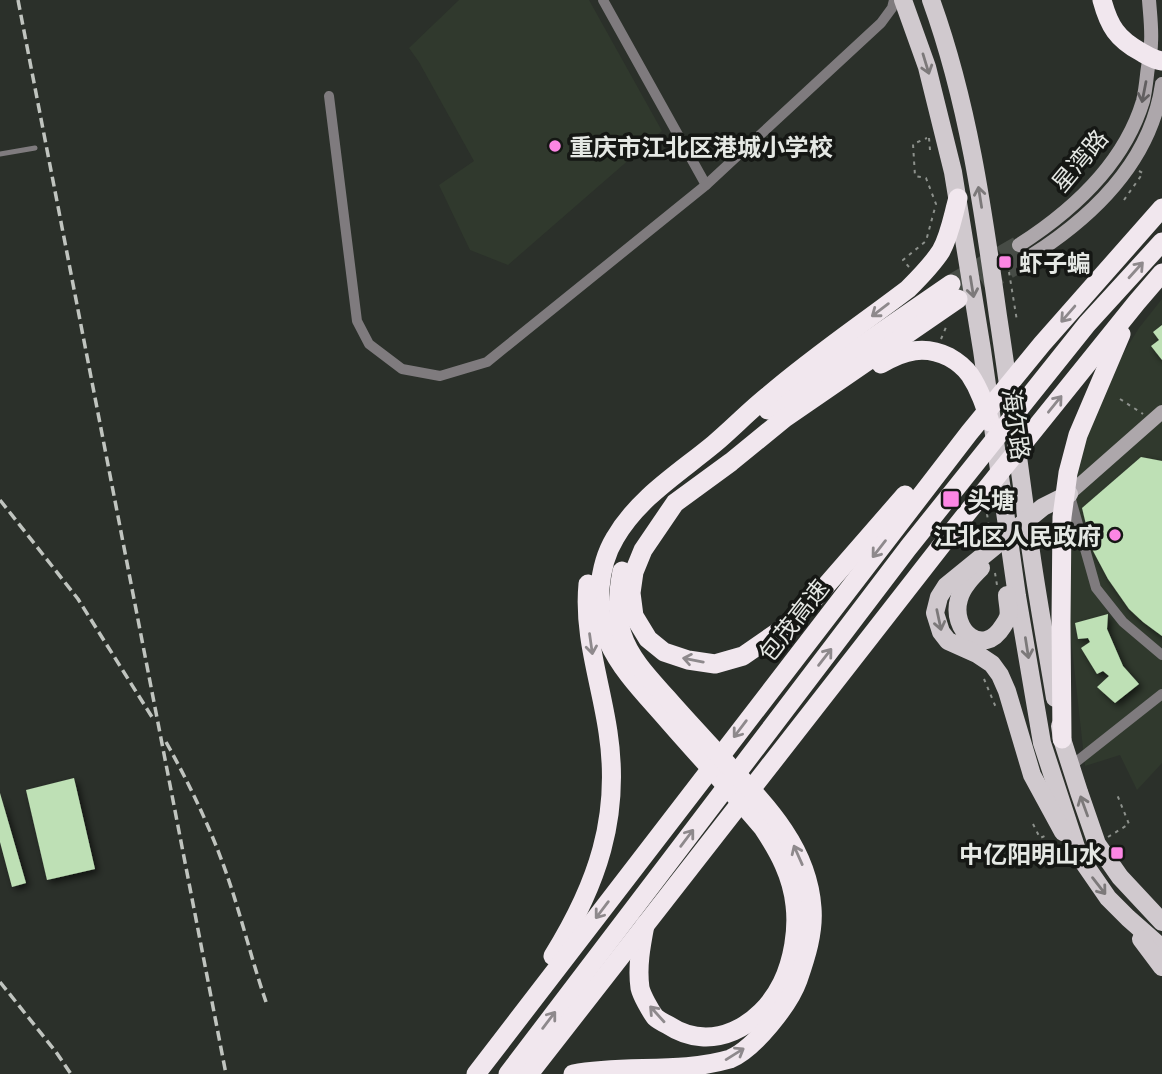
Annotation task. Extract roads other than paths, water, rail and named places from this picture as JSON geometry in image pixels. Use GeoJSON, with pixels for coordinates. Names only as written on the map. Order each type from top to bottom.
{"type":"FeatureCollection","features":[{"type":"Feature","properties":{"kind":"highway"},"geometry":{"type":"LineString","coordinates":[[1102,0],[1116,34],[1129,46],[1162,61]]}},
{"type":"Feature","properties":{"kind":"highway"},"geometry":{"type":"LineString","coordinates":[[1095,284],[1162,190]]}},
{"type":"Feature","properties":{"kind":"highway"},"geometry":{"type":"LineString","coordinates":[[573,1074],[702,1068],[733,1058],[763,1033],[782,1010],[795,988],[804,962],[812,909],[800,857],[790,838],[672,725],[620,663],[607,639],[602,619],[600,594],[606,557],[614,539],[630,516],[662,485],[714,444],[770,394],[908,289],[927,270],[942,249],[958,198]]}},
{"type":"Feature","properties":{"kind":"highway","name":"包茂高速"},"geometry":{"type":"LineString","coordinates":[[476,1074],[897,526],[1042,344],[1162,208]]}},
{"type":"Feature","properties":{"kind":"highway","name":"包茂高速"},"geometry":{"type":"LineString","coordinates":[[508,1074],[908,548],[1087,324],[1162,242]]}},
{"type":"Feature","properties":{"kind":"highway"},"geometry":{"type":"LineString","coordinates":[[528,1074],[955,528],[1162,273]]}},
{"type":"Feature","properties":{"kind":"highway"},"geometry":{"type":"LineString","coordinates":[[645,925],[639,958],[641,991],[656,1017],[677,1031],[696,1037],[716,1037],[737,1030],[755,1018],[782,984],[791,958],[796,907],[782,859],[763,828],[756,806],[649,677],[632,655],[623,635],[618,591],[623,568],[633,544],[648,523],[954,292],[714,444]]}},
{"type":"Feature","properties":{"kind":"highway"},"geometry":{"type":"LineString","coordinates":[[1062,739],[1062,517],[1068,473],[1078,435],[1137,302]]}},
{"type":"Feature","properties":{"kind":"highway"},"geometry":{"type":"LineString","coordinates":[[675,503],[643,550],[634,572],[631,593],[634,616],[648,639],[664,652],[688,660],[715,664],[743,656],[785,627],[817,596],[1002,384],[1042,344]]}},
{"type":"Feature","properties":{"kind":"highway"},"geometry":{"type":"LineString","coordinates":[[731,462],[793,428],[882,363],[914,349],[931,350],[958,361],[969,373],[992,429]]}},
{"type":"Feature","properties":{"kind":"highway"},"geometry":{"type":"LineString","coordinates":[[466,1074],[549,963],[575,921],[598,863],[608,831],[612,765],[588,620],[589,576],[603,533],[624,509],[662,485]]}},
{"type":"Feature","properties":{"kind":"main road","name":"海尔路"},"geometry":{"type":"LineString","coordinates":[[903,0],[917,35],[937,101],[958,198],[1003,499],[1008,557],[1042,743],[1079,856],[1108,898],[1162,948]]}},
{"type":"Feature","properties":{"kind":"main road","name":"海尔路"},"geometry":{"type":"LineString","coordinates":[[931,0],[950,59],[968,132],[985,225],[1031,554],[1062,739],[1097,844],[1119,877],[1155,910],[1162,922]]}},
{"type":"Feature","properties":{"kind":"main road"},"geometry":{"type":"LineString","coordinates":[[1008,557],[1009,616],[1000,631],[989,640],[976,641],[963,633],[956,616],[959,598],[966,584],[981,568],[1069,494]]}},
{"type":"Feature","properties":{"kind":"main road"},"geometry":{"type":"LineString","coordinates":[[1069,494],[1043,508],[946,586],[939,597],[935,613],[941,632],[948,641],[977,654],[992,664],[1000,675],[1032,775],[1079,856]]}},
{"type":"Feature","properties":{"kind":"main road"},"geometry":{"type":"LineString","coordinates":[[1128,918],[1162,967]]}},
{"type":"Feature","properties":{"kind":"street"},"geometry":{"type":"LineString","coordinates":[[603,0],[706,185]]}},
{"type":"Feature","properties":{"kind":"street"},"geometry":{"type":"LineString","coordinates":[[329,96],[357,321],[369,344],[402,369],[440,376],[487,362],[706,185],[881,23],[892,8],[894,0]]}},
{"type":"Feature","properties":{"kind":"street","name":"星湾路"},"geometry":{"type":"LineString","coordinates":[[1019,245],[1045,229],[1069,209],[1115,157],[1130,133],[1143,100],[1152,42],[1149,0]]}},
{"type":"Feature","properties":{"kind":"street"},"geometry":{"type":"LineString","coordinates":[[881,23],[890,20],[902,22],[917,35]]}},
{"type":"Feature","properties":{"kind":"street","name":"星湾路"},"geometry":{"type":"LineString","coordinates":[[1031,256],[1056,241],[1080,221],[1130,166],[1146,139],[1159,104],[1162,84]]}},
{"type":"Feature","properties":{"kind":"street"},"geometry":{"type":"LineString","coordinates":[[1157,416],[1069,494],[1096,588],[1123,622],[1162,655]]}},
{"type":"Feature","properties":{"kind":"street"},"geometry":{"type":"LineString","coordinates":[[1071,766],[1162,694]]}},
{"type":"Feature","properties":{"kind":"lane"},"geometry":{"type":"LineString","coordinates":[[0,153],[35,148]]}},
{"type":"Feature","properties":{"kind":"tunnel"},"geometry":{"type":"LineString","coordinates":[[951,284],[1019,245]]}},
{"type":"Feature","properties":{"kind":"tunnel"},"geometry":{"type":"LineString","coordinates":[[958,299],[1031,256]]}},
{"type":"Feature","properties":{"kind":"railway"},"geometry":{"type":"LineString","coordinates":[[18,0],[226,1074]]}},
{"type":"Feature","properties":{"kind":"railway"},"geometry":{"type":"LineString","coordinates":[[0,500],[78,599],[152,717]]}},
{"type":"Feature","properties":{"kind":"railway"},"geometry":{"type":"LineString","coordinates":[[166,742],[200,808],[222,860],[266,1002]]}},
{"type":"Feature","properties":{"kind":"railway"},"geometry":{"type":"LineString","coordinates":[[0,982],[71,1074]]}},
{"type":"Feature","properties":{"kind":"place","name":"重庆市江北区港城小学校"},"geometry":{"type":"Point","coordinates":[555,146]}},
{"type":"Feature","properties":{"kind":"place","name":"虾子蝙"},"geometry":{"type":"Point","coordinates":[1005,262]}},
{"type":"Feature","properties":{"kind":"place","name":"头塘"},"geometry":{"type":"Point","coordinates":[951,499]}},
{"type":"Feature","properties":{"kind":"place","name":"江北区人民政府"},"geometry":{"type":"Point","coordinates":[1115,535]}},
{"type":"Feature","properties":{"kind":"place","name":"中亿阳明山水"},"geometry":{"type":"Point","coordinates":[1117,853]}}]}
